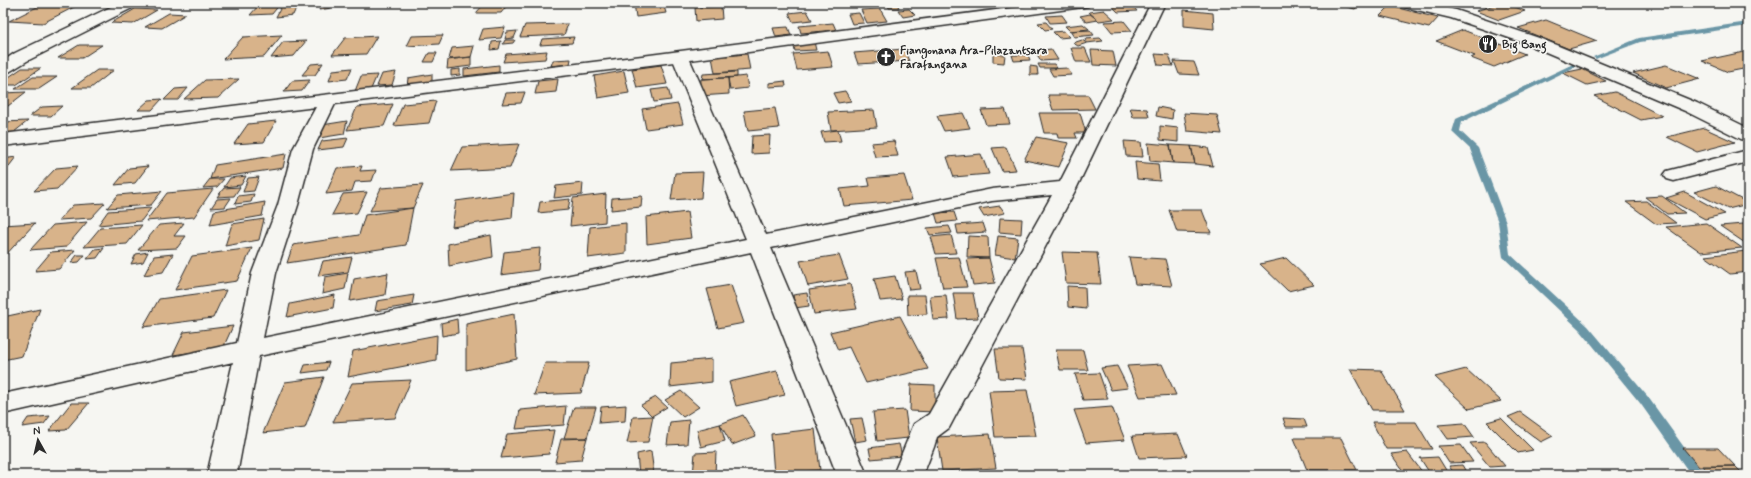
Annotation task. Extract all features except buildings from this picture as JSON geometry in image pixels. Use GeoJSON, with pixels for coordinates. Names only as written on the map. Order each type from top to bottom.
{"type":"FeatureCollection","features":[{"type":"Feature","properties":{"kind":"street"},"geometry":{"type":"LineString","coordinates":[[3,68],[21,57],[131,3]]}},
{"type":"Feature","properties":{"kind":"street"},"geometry":{"type":"LineString","coordinates":[[3,140],[680,56],[1083,3]]}},
{"type":"Feature","properties":{"kind":"street"},"geometry":{"type":"LineString","coordinates":[[908,475],[920,447],[924,431],[938,421],[1067,188],[1158,3]]}},
{"type":"Feature","properties":{"kind":"street"},"geometry":{"type":"LineString","coordinates":[[1405,3],[1456,15],[1533,41],[1654,91],[1748,135]]}},
{"type":"Feature","properties":{"kind":"street"},"geometry":{"type":"LineString","coordinates":[[680,56],[759,245],[852,475]]}},
{"type":"Feature","properties":{"kind":"street"},"geometry":{"type":"LineString","coordinates":[[222,475],[264,274],[288,204],[303,149],[328,100]]}},
{"type":"Feature","properties":{"kind":"street"},"geometry":{"type":"LineString","coordinates":[[1674,175],[1748,156]]}},
{"type":"Feature","properties":{"kind":"street"},"geometry":{"type":"LineString","coordinates":[[3,404],[247,350],[759,245],[992,195],[1067,188]]}},
{"type":"Feature","properties":{"kind":"waterway"},"geometry":{"type":"LineString","coordinates":[[1596,57],[1639,40],[1748,24]]}},
{"type":"Feature","properties":{"kind":"waterway"},"geometry":{"type":"LineString","coordinates":[[1573,66],[1459,121],[1456,132],[1474,148],[1502,222],[1506,255],[1584,328],[1644,400],[1698,475]]}},
{"type":"Feature","properties":{"kind":"place","name":"Big Bang"},"geometry":{"type":"Point","coordinates":[1488,44]}},
{"type":"Feature","properties":{"kind":"place","name":"Fiangonana Ara-Pilazantsara Farafangana"},"geometry":{"type":"Point","coordinates":[886,57]}}]}
